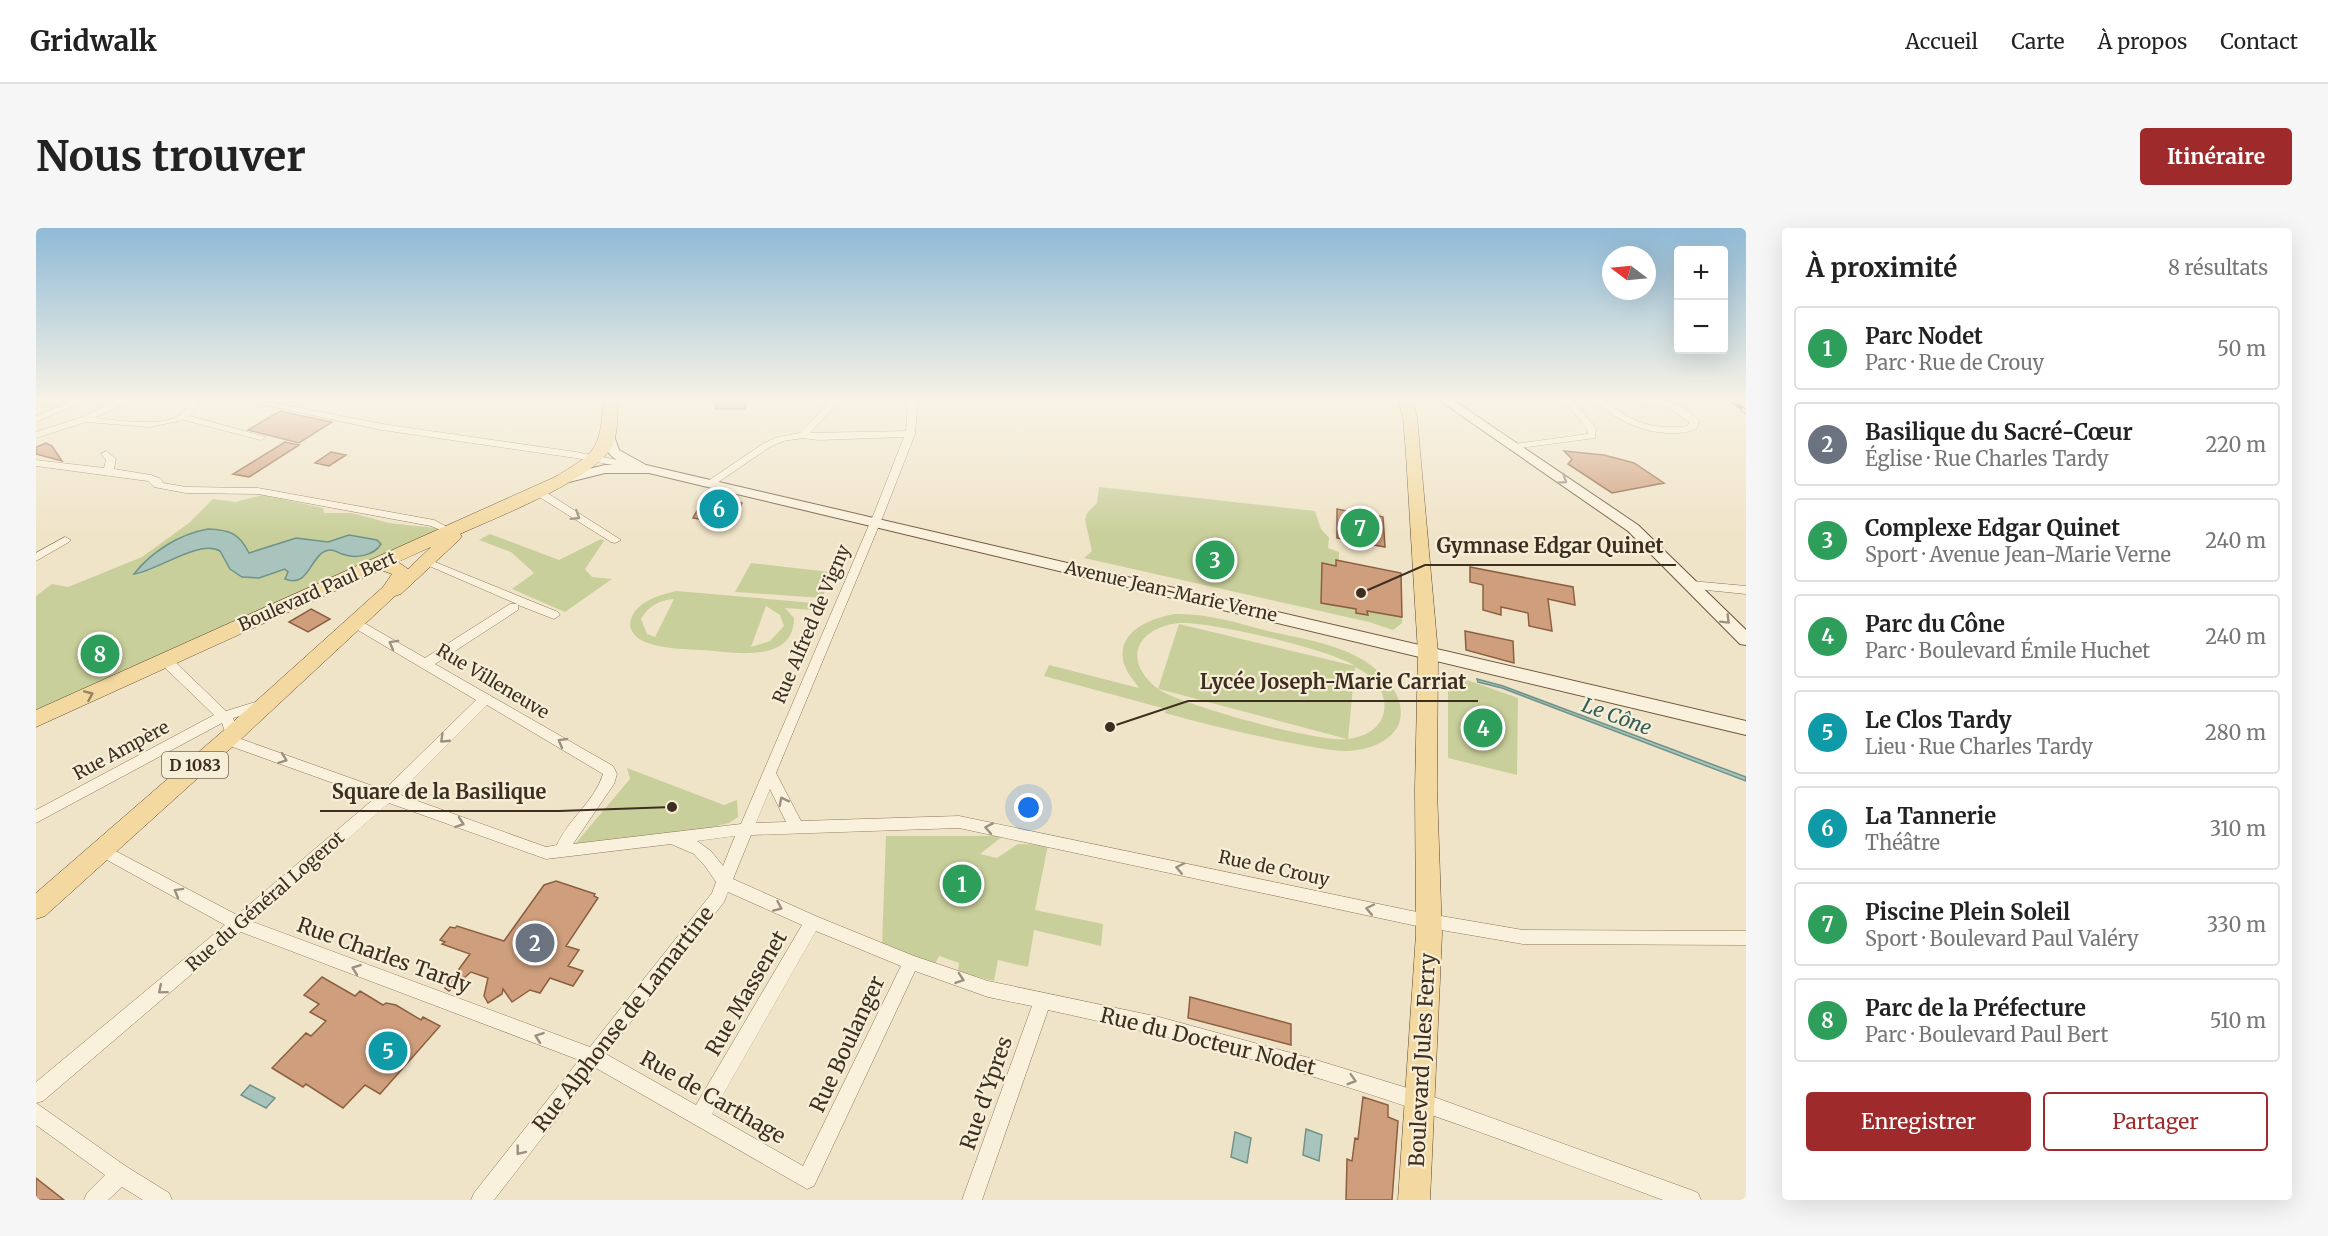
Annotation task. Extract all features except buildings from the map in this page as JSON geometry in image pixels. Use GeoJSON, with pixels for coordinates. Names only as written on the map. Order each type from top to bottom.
{"type":"FeatureCollection","features":[{"type":"Feature","properties":{"kind":"main road","name":"D 1083"},"geometry":{"type":"LineString","coordinates":[[595,459],[605,443]]}},
{"type":"Feature","properties":{"kind":"main road","name":"Boulevard Jules Ferry"},"geometry":{"type":"LineString","coordinates":[[1414,443],[1428,653],[1426,789],[1428,921],[1425,1030],[1414,1200]]}},
{"type":"Feature","properties":{"kind":"main road","name":"Boulevard Paul Bert"},"geometry":{"type":"LineString","coordinates":[[36,719],[479,519],[561,480],[595,459]]}},
{"type":"Feature","properties":{"kind":"main road","name":"D 1083"},"geometry":{"type":"LineString","coordinates":[[36,908],[101,850],[228,725],[266,704],[459,531],[479,519]]}},
{"type":"Feature","properties":{"kind":"main road","name":"D 1083"},"geometry":{"type":"LineString","coordinates":[[355,623],[402,576],[402,572],[396,567],[378,564]]}},
{"type":"Feature","properties":{"kind":"street"},"geometry":{"type":"LineString","coordinates":[[497,443],[557,452],[588,449],[597,443]]}},
{"type":"Feature","properties":{"kind":"street"},"geometry":{"type":"LineString","coordinates":[[609,443],[613,454],[649,469]]}},
{"type":"Feature","properties":{"kind":"street"},"geometry":{"type":"LineString","coordinates":[[710,483],[771,443]]}},
{"type":"Feature","properties":{"kind":"street","name":"Rue Alfred de Vigny"},"geometry":{"type":"LineString","coordinates":[[747,829],[906,443]]}},
{"type":"Feature","properties":{"kind":"street"},"geometry":{"type":"LineString","coordinates":[[1510,443],[1633,528],[1746,640]]}},
{"type":"Feature","properties":{"kind":"street"},"geometry":{"type":"LineString","coordinates":[[1515,447],[1538,443]]}},
{"type":"Feature","properties":{"kind":"street","name":"Avenue Jean-Marie Verne"},"geometry":{"type":"LineString","coordinates":[[557,452],[710,483],[1746,728]]}},
{"type":"Feature","properties":{"kind":"street"},"geometry":{"type":"LineString","coordinates":[[106,454],[111,459],[109,470]]}},
{"type":"Feature","properties":{"kind":"street"},"geometry":{"type":"LineString","coordinates":[[36,463],[73,469],[109,470],[151,478],[157,481],[158,485],[186,490],[258,491],[434,523],[450,531]]}},
{"type":"Feature","properties":{"kind":"street"},"geometry":{"type":"LineString","coordinates":[[561,480],[605,469],[649,469]]}},
{"type":"Feature","properties":{"kind":"street"},"geometry":{"type":"LineString","coordinates":[[537,492],[615,540]]}},
{"type":"Feature","properties":{"kind":"street"},"geometry":{"type":"LineString","coordinates":[[36,558],[65,540]]}},
{"type":"Feature","properties":{"kind":"street"},"geometry":{"type":"LineString","coordinates":[[426,562],[554,615]]}},
{"type":"Feature","properties":{"kind":"street"},"geometry":{"type":"LineString","coordinates":[[1691,585],[1746,590]]}},
{"type":"Feature","properties":{"kind":"street"},"geometry":{"type":"LineString","coordinates":[[427,663],[514,607]]}},
{"type":"Feature","properties":{"kind":"street","name":"Rue Villeneuve"},"geometry":{"type":"LineString","coordinates":[[355,623],[605,767],[610,774],[606,785],[566,838],[562,852]]}},
{"type":"Feature","properties":{"kind":"street","name":"Rue de Crouy"},"geometry":{"type":"LineString","coordinates":[[165,660],[228,725],[235,742],[385,798],[546,853],[747,829],[959,822],[1428,921],[1523,937],[1746,938]]}},
{"type":"Feature","properties":{"kind":"street","name":"Rue du Général Logerot"},"geometry":{"type":"LineString","coordinates":[[36,1094],[385,798],[486,698]]}},
{"type":"Feature","properties":{"kind":"street","name":"Rue Ampère"},"geometry":{"type":"LineString","coordinates":[[36,817],[228,725]]}},
{"type":"Feature","properties":{"kind":"street"},"geometry":{"type":"LineString","coordinates":[[770,775],[796,827]]}},
{"type":"Feature","properties":{"kind":"street","name":"Rue Alphonse de Lamartine"},"geometry":{"type":"LineString","coordinates":[[481,1200],[711,907],[725,883],[747,829]]}},
{"type":"Feature","properties":{"kind":"street"},"geometry":{"type":"LineString","coordinates":[[668,839],[687,843],[700,849],[718,870],[725,883]]}},
{"type":"Feature","properties":{"kind":"street","name":"Rue Charles Tardy"},"geometry":{"type":"LineString","coordinates":[[101,850],[238,924],[594,1057]]}},
{"type":"Feature","properties":{"kind":"street","name":"Rue du Docteur Nodet"},"geometry":{"type":"LineString","coordinates":[[725,883],[812,922],[911,962],[988,989],[1159,1025],[1313,1068],[1420,1101],[1691,1200]]}},
{"type":"Feature","properties":{"kind":"street","name":"Rue Massenet"},"geometry":{"type":"LineString","coordinates":[[700,1117],[812,922]]}},
{"type":"Feature","properties":{"kind":"street","name":"Rue Boulanger"},"geometry":{"type":"LineString","coordinates":[[807,1179],[911,962]]}},
{"type":"Feature","properties":{"kind":"street","name":"Rue d'Ypres"},"geometry":{"type":"LineString","coordinates":[[972,1200],[1042,1002]]}},
{"type":"Feature","properties":{"kind":"street","name":"Rue de Carthage"},"geometry":{"type":"LineString","coordinates":[[594,1057],[807,1179]]}},
{"type":"Feature","properties":{"kind":"street"},"geometry":{"type":"LineString","coordinates":[[36,1113],[120,1174],[162,1200]]}},
{"type":"Feature","properties":{"kind":"street"},"geometry":{"type":"LineString","coordinates":[[94,1200],[120,1174]]}},
{"type":"Feature","properties":{"kind":"green space"},"geometry":{"type":"Polygon","coordinates":[[[1099,487],[1315,511],[1321,529],[1329,538],[1328,548],[1339,552],[1339,561],[1401,573],[1402,623],[1393,630],[1369,622],[1084,558],[1092,551],[1085,520],[1087,513],[1097,503],[1099,487]]]}},
{"type":"Feature","properties":{"kind":"green space"},"geometry":{"type":"Polygon","coordinates":[[[262,495],[323,508],[324,513],[352,513],[389,523],[435,528],[437,531],[36,712],[36,596],[52,584],[68,587],[142,557],[189,523],[213,499],[236,502],[262,495]]]}},
{"type":"Feature","properties":{"kind":"green space"},"geometry":{"type":"Polygon","coordinates":[[[490,534],[559,560],[601,539],[604,541],[585,569],[592,577],[612,579],[565,612],[512,589],[534,573],[511,552],[479,540],[490,534]]]}},
{"type":"Feature","properties":{"kind":"green space"},"geometry":{"type":"Polygon","coordinates":[[[751,563],[830,572],[832,575],[822,598],[735,592],[751,563]]]}},
{"type":"Feature","properties":{"kind":"green space"},"geometry":{"type":"Polygon","coordinates":[[[677,591],[814,603],[813,610],[785,608],[794,618],[791,633],[784,643],[759,652],[744,653],[666,647],[645,642],[636,636],[630,626],[635,611],[647,601],[677,591]],[[674,599],[655,604],[644,614],[641,619],[647,634],[655,637],[674,599]],[[766,606],[751,647],[770,641],[784,626],[780,615],[766,606]]]}},
{"type":"Feature","properties":{"kind":"green space"},"geometry":{"type":"Polygon","coordinates":[[[1187,614],[1222,619],[1322,643],[1356,656],[1371,665],[1384,677],[1395,692],[1401,709],[1398,726],[1382,742],[1369,747],[1347,751],[1327,749],[1271,739],[1165,713],[1166,709],[1044,676],[1049,665],[1139,688],[1124,664],[1125,643],[1137,628],[1165,616],[1187,614]],[[1179,623],[1153,631],[1144,638],[1137,657],[1147,678],[1158,689],[1179,624],[1355,666],[1322,652],[1270,638],[1216,627],[1179,623]],[[1355,667],[1348,739],[1364,735],[1375,728],[1382,718],[1385,707],[1383,696],[1377,685],[1368,675],[1355,667]],[[1158,689],[1193,704],[1251,722],[1309,735],[1347,739],[1158,689]]]}},
{"type":"Feature","properties":{"kind":"green space"},"geometry":{"type":"Polygon","coordinates":[[[1456,676],[1518,698],[1517,775],[1448,758],[1448,683],[1456,676]]]}},
{"type":"Feature","properties":{"kind":"green space"},"geometry":{"type":"Polygon","coordinates":[[[627,768],[724,805],[737,800],[738,817],[729,823],[709,828],[575,844],[630,779],[627,768]]]}},
{"type":"Feature","properties":{"kind":"green space"},"geometry":{"type":"Polygon","coordinates":[[[886,836],[1003,836],[980,854],[997,858],[1018,844],[1048,845],[1035,910],[1103,924],[1101,946],[1034,930],[1028,967],[998,960],[994,981],[958,972],[959,963],[939,956],[935,964],[882,945],[886,836]]]}},
{"type":"Feature","properties":{"kind":"water"},"geometry":{"type":"Polygon","coordinates":[[[208,529],[233,534],[249,553],[296,538],[328,542],[349,535],[377,540],[381,544],[369,554],[358,556],[331,550],[323,553],[305,575],[293,581],[285,579],[288,572],[285,569],[259,578],[242,577],[230,569],[220,551],[211,548],[190,552],[134,574],[149,558],[167,545],[187,535],[208,529]]]}},
{"type":"Feature","properties":{"kind":"water","name":"Le Cône"},"geometry":{"type":"Polygon","coordinates":[[[1477,679],[1503,686],[1746,777],[1746,781],[1502,688],[1478,682],[1477,679]]]}},
{"type":"Feature","properties":{"kind":"water"},"geometry":{"type":"Polygon","coordinates":[[[250,1085],[275,1098],[266,1108],[241,1095],[250,1085]]]}},
{"type":"Feature","properties":{"kind":"water"},"geometry":{"type":"Polygon","coordinates":[[[1306,1129],[1322,1135],[1319,1161],[1303,1155],[1306,1129]]]}},
{"type":"Feature","properties":{"kind":"water"},"geometry":{"type":"Polygon","coordinates":[[[1235,1132],[1251,1138],[1247,1163],[1231,1157],[1235,1132]]]}},
{"type":"Feature","properties":{"kind":"place","name":"La Tannerie"},"geometry":{"type":"Point","coordinates":[719,509]}},
{"type":"Feature","properties":{"kind":"place","name":"Piscine Plein Soleil"},"geometry":{"type":"Point","coordinates":[1360,528]}},
{"type":"Feature","properties":{"kind":"place","name":"Complexe Edgar Quinet"},"geometry":{"type":"Point","coordinates":[1215,560]}},
{"type":"Feature","properties":{"kind":"place","name":"Gymnase Edgar Quinet"},"geometry":{"type":"Point","coordinates":[1361,593]}},
{"type":"Feature","properties":{"kind":"place","name":"Parc de la Préfecture"},"geometry":{"type":"Point","coordinates":[100,654]}},
{"type":"Feature","properties":{"kind":"place","name":"Lycée Joseph-Marie Carriat"},"geometry":{"type":"Point","coordinates":[1110,727]}},
{"type":"Feature","properties":{"kind":"place","name":"Parc du Cône"},"geometry":{"type":"Point","coordinates":[1483,728]}},
{"type":"Feature","properties":{"kind":"place","name":"Square de la Basilique"},"geometry":{"type":"Point","coordinates":[672,807]}},
{"type":"Feature","properties":{"kind":"place","name":"Parc Nodet"},"geometry":{"type":"Point","coordinates":[962,884]}},
{"type":"Feature","properties":{"kind":"place","name":"Basilique du Sacré-Cœur"},"geometry":{"type":"Point","coordinates":[535,943]}},
{"type":"Feature","properties":{"kind":"place","name":"Le Clos Tardy"},"geometry":{"type":"Point","coordinates":[388,1051]}}]}
